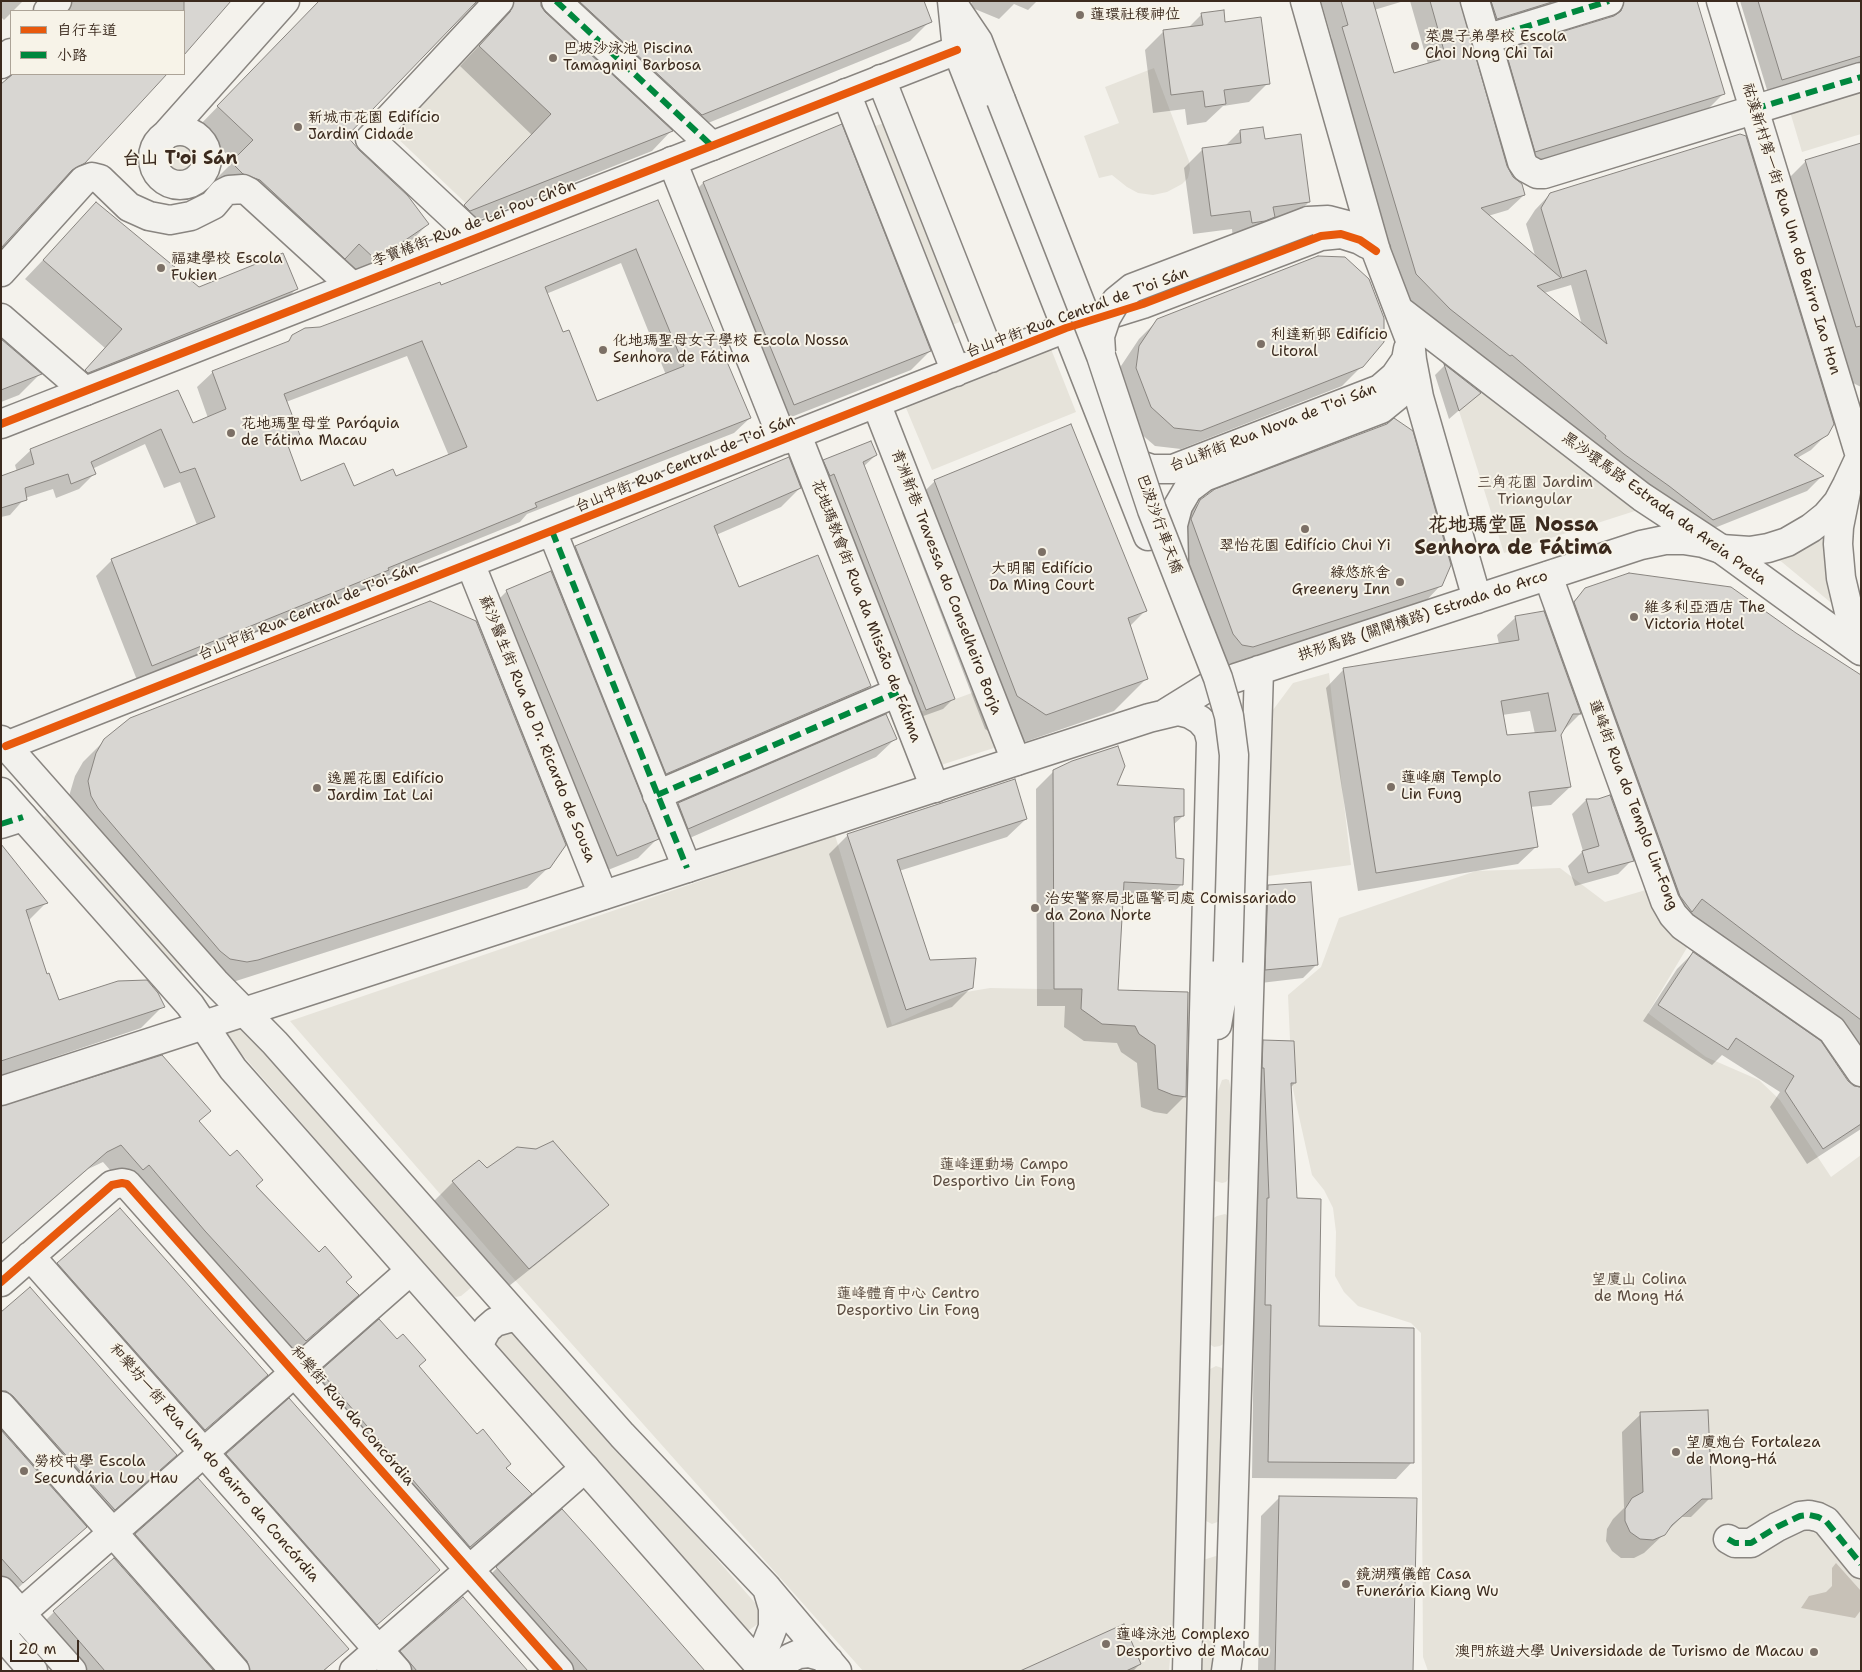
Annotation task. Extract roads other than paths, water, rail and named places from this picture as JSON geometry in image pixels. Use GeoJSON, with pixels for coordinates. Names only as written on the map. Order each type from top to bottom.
{"type":"FeatureCollection","features":[{"type":"Feature","properties":{"kind":"street"},"geometry":{"type":"LineString","coordinates":[[163,138],[170,133],[178,131],[188,132],[196,136],[203,143],[208,161],[200,178],[182,186],[173,185],[159,176],[154,168],[154,152],[157,144],[285,1]]}},
{"type":"Feature","properties":{"kind":"street"},"geometry":{"type":"LineString","coordinates":[[476,238],[370,139],[499,1]]}},
{"type":"Feature","properties":{"kind":"street"},"geometry":{"type":"LineString","coordinates":[[556,1],[712,146]]}},
{"type":"Feature","properties":{"kind":"street"},"geometry":{"type":"LineString","coordinates":[[952,1],[957,50],[1208,686]]}},
{"type":"Feature","properties":{"kind":"street","name":"巴波沙行車天橋"},"geometry":{"type":"LineString","coordinates":[[952,1],[978,41],[1101,356],[1152,510],[1218,678],[1229,716],[1234,755],[1228,962]]}},
{"type":"Feature","properties":{"kind":"street"},"geometry":{"type":"LineString","coordinates":[[1305,1],[1376,251],[1411,350],[1419,397],[1477,599]]}},
{"type":"Feature","properties":{"kind":"street"},"geometry":{"type":"LineString","coordinates":[[1475,1],[1522,162],[1531,171],[1544,174],[1861,77]]}},
{"type":"Feature","properties":{"kind":"street"},"geometry":{"type":"LineString","coordinates":[[1486,39],[1609,1]]}},
{"type":"Feature","properties":{"kind":"street","name":"祐漢新村第一街 Rua Um do Bairro Iao Hon"},"geometry":{"type":"LineString","coordinates":[[1721,1],[1857,462]]}},
{"type":"Feature","properties":{"kind":"street","name":"李寶椿街 Rua de Lei Pou Ch'ôn"},"geometry":{"type":"LineString","coordinates":[[1,424],[957,50]]}},
{"type":"Feature","properties":{"kind":"street"},"geometry":{"type":"LineString","coordinates":[[1,64],[10,54]]}},
{"type":"Feature","properties":{"kind":"street"},"geometry":{"type":"LineString","coordinates":[[881,79],[991,358]]}},
{"type":"Feature","properties":{"kind":"street"},"geometry":{"type":"LineString","coordinates":[[846,93],[956,372]]}},
{"type":"Feature","properties":{"kind":"street","name":"花地瑪教會街 Rua da Missão de Fátima"},"geometry":{"type":"LineString","coordinates":[[672,161],[898,692],[935,788]]}},
{"type":"Feature","properties":{"kind":"street"},"geometry":{"type":"LineString","coordinates":[[1,272],[84,180],[96,177],[129,207],[149,216],[170,220],[191,216],[213,205],[229,190],[236,188],[249,192],[352,286]]}},
{"type":"Feature","properties":{"kind":"street"},"geometry":{"type":"LineString","coordinates":[[192,183],[218,199]]}},
{"type":"Feature","properties":{"kind":"street"},"geometry":{"type":"LineString","coordinates":[[1101,356],[1100,336],[1106,318],[1116,301],[1132,288],[1308,221],[1328,220],[1347,224],[1364,235],[1376,251]]}},
{"type":"Feature","properties":{"kind":"street","name":"台山中街 Rua Central de T'oi Sán"},"geometry":{"type":"LineString","coordinates":[[4,743],[60,725],[1066,328],[1143,304],[1321,236],[1341,234],[1360,240],[1376,251]]}},
{"type":"Feature","properties":{"kind":"street","name":"黑沙環馬路 Estrada da Areia Preta"},"geometry":{"type":"LineString","coordinates":[[1398,309],[1642,497],[1722,549],[1861,651]]}},
{"type":"Feature","properties":{"kind":"street"},"geometry":{"type":"LineString","coordinates":[[1,318],[85,391]]}},
{"type":"Feature","properties":{"kind":"street"},"geometry":{"type":"LineString","coordinates":[[1174,566],[1172,525],[1178,506],[1188,489],[1204,477],[1382,408],[1397,396],[1407,379],[1411,350]]}},
{"type":"Feature","properties":{"kind":"street","name":"台山新街 Rua Nova de T'oi Sán"},"geometry":{"type":"LineString","coordinates":[[1114,449],[1131,462],[1152,469],[1173,469],[1380,389],[1395,376],[1411,350]]}},
{"type":"Feature","properties":{"kind":"street","name":"青洲新巷 Travessa do Conselheiro Borja"},"geometry":{"type":"LineString","coordinates":[[876,403],[1016,761]]}},
{"type":"Feature","properties":{"kind":"street"},"geometry":{"type":"LineString","coordinates":[[1722,549],[1759,550],[1778,546],[1811,528],[1826,516],[1843,494],[1857,462]]}},
{"type":"Feature","properties":{"kind":"street"},"geometry":{"type":"LineString","coordinates":[[1857,462],[1846,493],[1839,527],[1839,562],[1849,612],[1861,641]]}},
{"type":"Feature","properties":{"kind":"street"},"geometry":{"type":"LineString","coordinates":[[1629,550],[1643,539],[1648,529],[1649,512],[1642,497]]}},
{"type":"Feature","properties":{"kind":"street"},"geometry":{"type":"LineString","coordinates":[[552,531],[687,868]]}},
{"type":"Feature","properties":{"kind":"street","name":"拱形馬路 (關閘橫路) Estrada do Arco"},"geometry":{"type":"LineString","coordinates":[[1166,713],[1208,686],[1656,542],[1694,541],[1722,549]]}},
{"type":"Feature","properties":{"kind":"street","name":"蘇沙醫生街 Rua do Dr. Ricardo de Sousa"},"geometry":{"type":"LineString","coordinates":[[470,563],[602,895]]}},
{"type":"Feature","properties":{"kind":"street","name":"蓮峰街 Rua do Templo Lin-Fong"},"geometry":{"type":"LineString","coordinates":[[1548,576],[1666,901],[1673,915],[1683,926],[1832,1030],[1861,1072]]}},
{"type":"Feature","properties":{"kind":"street"},"geometry":{"type":"LineString","coordinates":[[1226,1671],[1229,1650],[1245,1116],[1264,668]]}},
{"type":"Feature","properties":{"kind":"street"},"geometry":{"type":"LineString","coordinates":[[657,795],[898,692]]}},
{"type":"Feature","properties":{"kind":"street"},"geometry":{"type":"LineString","coordinates":[[1,1091],[1166,713],[1178,711],[1190,714],[1200,720],[1208,729],[1211,741],[1186,1671]]}},
{"type":"Feature","properties":{"kind":"street"},"geometry":{"type":"LineString","coordinates":[[21,825],[28,811],[26,787],[31,763],[42,742],[60,725]]}},
{"type":"Feature","properties":{"kind":"street"},"geometry":{"type":"LineString","coordinates":[[4,743],[215,982],[271,1038],[622,1435],[766,1587],[833,1666]]}},
{"type":"Feature","properties":{"kind":"street"},"geometry":{"type":"LineString","coordinates":[[1,792],[21,825],[190,1005],[233,1070],[585,1468],[753,1667],[773,1627],[773,1608],[766,1587]]}},
{"type":"Feature","properties":{"kind":"street"},"geometry":{"type":"LineString","coordinates":[[1228,962],[1245,1116]]}},
{"type":"Feature","properties":{"kind":"street"},"geometry":{"type":"LineString","coordinates":[[1200,1117],[1228,962]]}},
{"type":"Feature","properties":{"kind":"street","name":"和樂街 Rua da Concórdia"},"geometry":{"type":"LineString","coordinates":[[30,1256],[112,1185],[122,1182],[127,1184],[137,1193],[558,1671]]}},
{"type":"Feature","properties":{"kind":"street"},"geometry":{"type":"LineString","coordinates":[[1199,1210],[1210,1201],[1222,1198],[1233,1200],[1242,1210]]}},
{"type":"Feature","properties":{"kind":"street"},"geometry":{"type":"LineString","coordinates":[[1,1282],[30,1256]]}},
{"type":"Feature","properties":{"kind":"street","name":"和樂坊一街 Rua Um do Bairro da Concórdia"},"geometry":{"type":"LineString","coordinates":[[30,1256],[397,1671]]}},
{"type":"Feature","properties":{"kind":"street"},"geometry":{"type":"LineString","coordinates":[[11,1622],[410,1271]]}},
{"type":"Feature","properties":{"kind":"street"},"geometry":{"type":"LineString","coordinates":[[479,1348],[487,1329],[495,1322],[516,1316]]}},
{"type":"Feature","properties":{"kind":"street"},"geometry":{"type":"LineString","coordinates":[[1194,1366],[1202,1358],[1218,1354],[1231,1358],[1237,1366]]}},
{"type":"Feature","properties":{"kind":"street"},"geometry":{"type":"LineString","coordinates":[[1,1406],[235,1671]]}},
{"type":"Feature","properties":{"kind":"street"},"geometry":{"type":"LineString","coordinates":[[354,1671],[585,1468]]}},
{"type":"Feature","properties":{"kind":"street"},"geometry":{"type":"LineString","coordinates":[[1728,1539],[1735,1543],[1751,1543],[1777,1527],[1800,1516],[1809,1515],[1826,1521],[1861,1564]]}},
{"type":"Feature","properties":{"kind":"street"},"geometry":{"type":"LineString","coordinates":[[1190,1529],[1201,1540],[1215,1542],[1226,1538],[1233,1528]]}},
{"type":"Feature","properties":{"kind":"street"},"geometry":{"type":"LineString","coordinates":[[1,1591],[11,1622],[72,1671]]}},
{"type":"Feature","properties":{"kind":"street"},"geometry":{"type":"LineString","coordinates":[[1,1634],[33,1671]]}},
{"type":"Feature","properties":{"kind":"street"},"geometry":{"type":"LineString","coordinates":[[779,1671],[790,1658],[799,1654],[810,1653],[820,1656],[833,1666]]}},
{"type":"Feature","properties":{"kind":"place","name":"蓮環社稷神位"},"geometry":{"type":"Point","coordinates":[1080,15]}},
{"type":"Feature","properties":{"kind":"place","name":"菜農子弟學校 Escola Choi Nong Chi Tai"},"geometry":{"type":"Point","coordinates":[1415,46]}},
{"type":"Feature","properties":{"kind":"place","name":"巴坡沙泳池 Piscina Tamagnini Barbosa"},"geometry":{"type":"Point","coordinates":[553,58]}},
{"type":"Feature","properties":{"kind":"place","name":"新城市花園 Edifício Jardim Cidade"},"geometry":{"type":"Point","coordinates":[298,127]}},
{"type":"Feature","properties":{"kind":"place","name":"福建學校 Escola Fukien"},"geometry":{"type":"Point","coordinates":[161,268]}},
{"type":"Feature","properties":{"kind":"place","name":"利達新邨 Edifício Litoral"},"geometry":{"type":"Point","coordinates":[1261,344]}},
{"type":"Feature","properties":{"kind":"place","name":"化地瑪聖母女子學校 Escola Nossa Senhora de Fátima"},"geometry":{"type":"Point","coordinates":[603,350]}},
{"type":"Feature","properties":{"kind":"place","name":"花地瑪聖母堂 Paróquia de Fátima Macau"},"geometry":{"type":"Point","coordinates":[231,433]}},
{"type":"Feature","properties":{"kind":"place","name":"翠怡花園 Edifício Chui Yi"},"geometry":{"type":"Point","coordinates":[1305,529]}},
{"type":"Feature","properties":{"kind":"place","name":"大明閣 Edifício Da Ming Court"},"geometry":{"type":"Point","coordinates":[1042,552]}},
{"type":"Feature","properties":{"kind":"place","name":"綠悠旅舍 Greenery Inn"},"geometry":{"type":"Point","coordinates":[1400,582]}},
{"type":"Feature","properties":{"kind":"place","name":"維多利亞酒店 The Victoria Hotel"},"geometry":{"type":"Point","coordinates":[1634,617]}},
{"type":"Feature","properties":{"kind":"place","name":"蓮峰廟 Templo Lin Fung"},"geometry":{"type":"Point","coordinates":[1391,787]}},
{"type":"Feature","properties":{"kind":"place","name":"逸麗花園 Edifício Jardim Iat Lai"},"geometry":{"type":"Point","coordinates":[317,788]}},
{"type":"Feature","properties":{"kind":"place","name":"治安警察局北區警司處 Comissariado da Zona Norte"},"geometry":{"type":"Point","coordinates":[1035,908]}},
{"type":"Feature","properties":{"kind":"place","name":"望廈炮台 Fortaleza de Mong-Há"},"geometry":{"type":"Point","coordinates":[1676,1452]}},
{"type":"Feature","properties":{"kind":"place","name":"勞校中學 Escola Secundária Lou Hau"},"geometry":{"type":"Point","coordinates":[24,1471]}},
{"type":"Feature","properties":{"kind":"place","name":"鏡湖殯儀館 Casa Funerária Kiang Wu"},"geometry":{"type":"Point","coordinates":[1346,1584]}},
{"type":"Feature","properties":{"kind":"place","name":"蓮峰泳池 Complexo Desportivo de Macau"},"geometry":{"type":"Point","coordinates":[1106,1644]}},
{"type":"Feature","properties":{"kind":"place","name":"澳門旅遊大學 Universidade de Turismo de Macau"},"geometry":{"type":"Point","coordinates":[1814,1652]}},
{"type":"Feature","properties":{"kind":"district","name":"台山 T'oi Sán"},"geometry":{"type":"Point","coordinates":[180,159]}},
{"type":"Feature","properties":{"kind":"district","name":"花地瑪堂區 Nossa Senhora de Fátima"},"geometry":{"type":"Point","coordinates":[1513,538]}},
{"type":"Feature","properties":{"kind":"park label","name":"三角花園 Jardim Triangular"},"geometry":{"type":"Point","coordinates":[1535,492]}},
{"type":"Feature","properties":{"kind":"park label","name":"蓮峰運動場 Campo Desportivo Lin Fong"},"geometry":{"type":"Point","coordinates":[1004,1174]}},
{"type":"Feature","properties":{"kind":"park label","name":"望廈山 Colina de Mong Há"},"geometry":{"type":"Point","coordinates":[1639,1288]}},
{"type":"Feature","properties":{"kind":"park label","name":"蓮峰體育中心 Centro Desportivo Lin Fong"},"geometry":{"type":"Point","coordinates":[908,1302]}}]}
